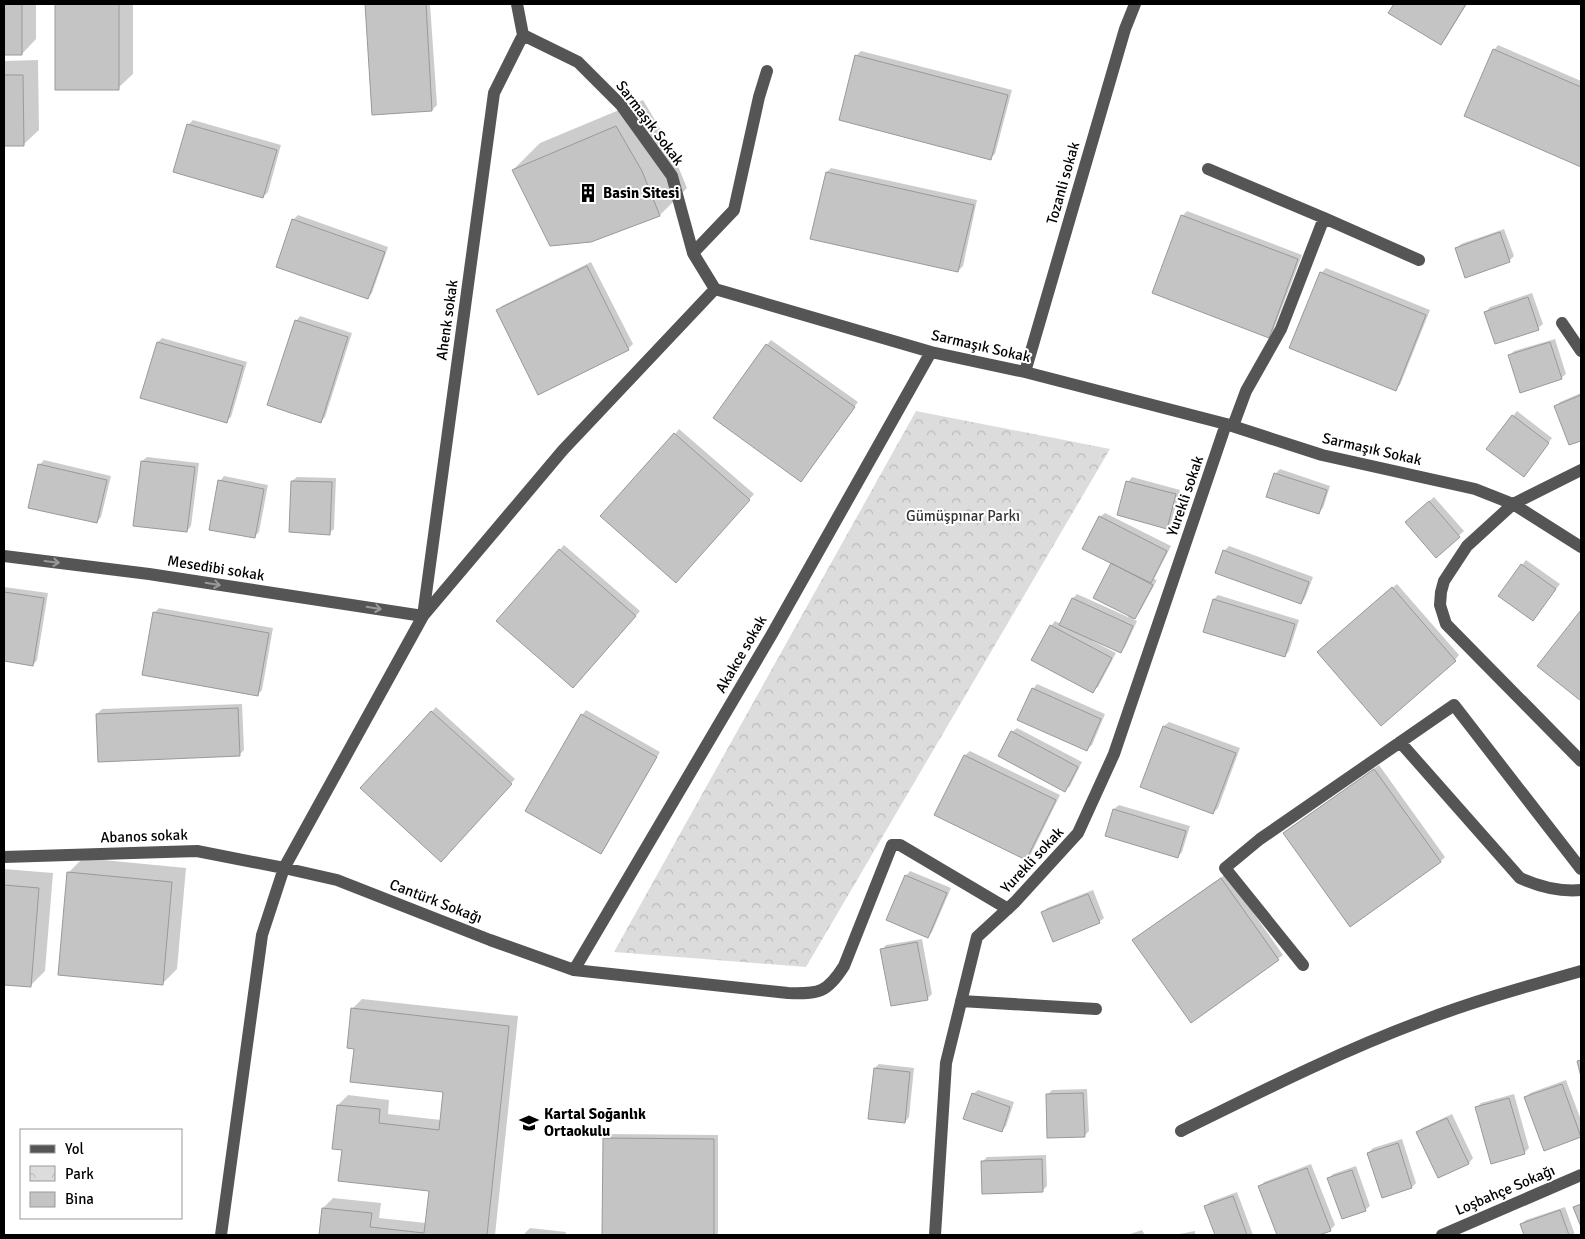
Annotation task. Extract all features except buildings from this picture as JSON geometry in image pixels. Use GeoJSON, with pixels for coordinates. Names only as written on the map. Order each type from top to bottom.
{"type":"FeatureCollection","features":[{"type":"Feature","properties":{"kind":"street"},"geometry":{"type":"LineString","coordinates":[[517,4],[523,35]]}},
{"type":"Feature","properties":{"kind":"street","name":"Tozanli sokak"},"geometry":{"type":"LineString","coordinates":[[1025,372],[1125,29],[1135,4]]}},
{"type":"Feature","properties":{"kind":"street","name":"Sarmaşık Sokak"},"geometry":{"type":"LineString","coordinates":[[523,35],[578,62],[621,105],[672,176],[694,253],[715,290],[931,352],[1025,372],[1230,425],[1322,455],[1475,489],[1513,504],[1581,547]]}},
{"type":"Feature","properties":{"kind":"street","name":"Ahenk sokak"},"geometry":{"type":"LineString","coordinates":[[423,616],[494,93],[523,35]]}},
{"type":"Feature","properties":{"kind":"street"},"geometry":{"type":"LineString","coordinates":[[694,253],[734,210],[759,97],[767,71]]}},
{"type":"Feature","properties":{"kind":"street"},"geometry":{"type":"LineString","coordinates":[[1208,169],[1419,260]]}},
{"type":"Feature","properties":{"kind":"street","name":"Yurekli sokak"},"geometry":{"type":"LineString","coordinates":[[935,1235],[946,1063],[977,937],[1008,909],[1078,833],[1114,754],[1230,425],[1246,391],[1281,329],[1324,218]]}},
{"type":"Feature","properties":{"kind":"street"},"geometry":{"type":"LineString","coordinates":[[221,1235],[262,935],[284,868],[423,616],[563,450],[715,290]]}},
{"type":"Feature","properties":{"kind":"street"},"geometry":{"type":"LineString","coordinates":[[1562,323],[1581,351]]}},
{"type":"Feature","properties":{"kind":"street","name":"Akakce sokak"},"geometry":{"type":"LineString","coordinates":[[574,970],[772,634],[931,352]]}},
{"type":"Feature","properties":{"kind":"street"},"geometry":{"type":"LineString","coordinates":[[1581,470],[1513,504],[1467,546],[1444,581],[1440,605],[1446,624],[1581,761]]}},
{"type":"Feature","properties":{"kind":"street","name":"Mesedibi sokak"},"geometry":{"type":"LineString","coordinates":[[4,556],[149,574],[423,616]]}},
{"type":"Feature","properties":{"kind":"street"},"geometry":{"type":"LineString","coordinates":[[1303,965],[1225,868],[1260,839],[1454,706],[1581,869]]}},
{"type":"Feature","properties":{"kind":"street"},"geometry":{"type":"LineString","coordinates":[[1400,742],[1520,878],[1548,889],[1564,891],[1581,890]]}},
{"type":"Feature","properties":{"kind":"street","name":"Cantürk Sokağı"},"geometry":{"type":"LineString","coordinates":[[284,868],[337,880],[490,940],[574,970],[788,993],[809,993],[824,989],[835,980],[844,966],[892,845],[900,845],[1008,909]]}},
{"type":"Feature","properties":{"kind":"street","name":"Abanos sokak"},"geometry":{"type":"LineString","coordinates":[[4,857],[197,851],[284,868]]}},
{"type":"Feature","properties":{"kind":"street"},"geometry":{"type":"LineString","coordinates":[[1181,1131],[1288,1078],[1423,1020],[1502,993],[1581,971]]}},
{"type":"Feature","properties":{"kind":"street"},"geometry":{"type":"LineString","coordinates":[[961,1001],[1096,1009]]}},
{"type":"Feature","properties":{"kind":"street","name":"Loşbahçe Sokağı"},"geometry":{"type":"LineString","coordinates":[[1442,1235],[1581,1175]]}},
{"type":"Feature","properties":{"kind":"green space","name":"Gümüşpınar Parkı"},"geometry":{"type":"Polygon","coordinates":[[[916,411],[1110,449],[806,967],[614,952],[916,411]]]}},
{"type":"Feature","properties":{"kind":"place","name":"Basin Sitesi"},"geometry":{"type":"Point","coordinates":[588,193]}},
{"type":"Feature","properties":{"kind":"place","name":"Kartal Soğanlık Ortaokulu"},"geometry":{"type":"Point","coordinates":[529,1123]}}]}
